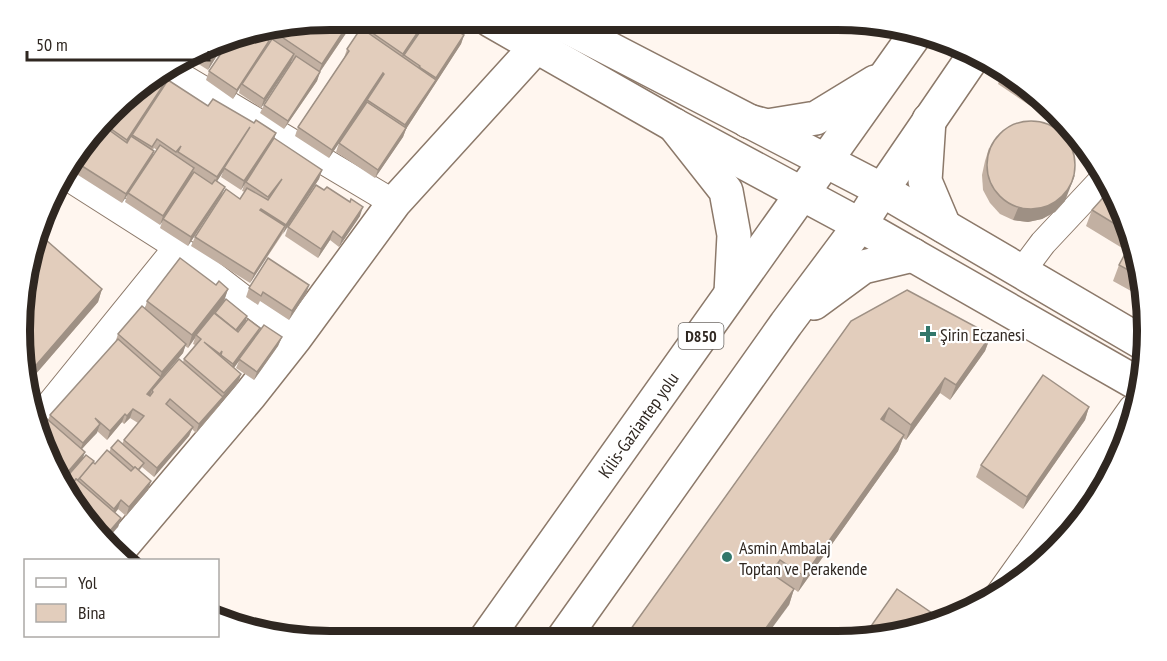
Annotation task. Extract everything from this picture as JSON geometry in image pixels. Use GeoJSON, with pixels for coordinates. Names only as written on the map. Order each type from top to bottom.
{"type":"FeatureCollection","features":[{"type":"Feature","properties":{"kind":"main road"},"geometry":{"type":"LineString","coordinates":[[507,30],[674,125],[860,225],[1132,381]]}},
{"type":"Feature","properties":{"kind":"main road"},"geometry":{"type":"LineString","coordinates":[[573,30],[882,190],[1137,339]]}},
{"type":"Feature","properties":{"kind":"main road","name":"Kilis-Gaziantep yolu"},"geometry":{"type":"LineString","coordinates":[[491,631],[912,39]]}},
{"type":"Feature","properties":{"kind":"main road"},"geometry":{"type":"LineString","coordinates":[[122,546],[250,395],[394,203],[536,47]]}},
{"type":"Feature","properties":{"kind":"main road"},"geometry":{"type":"LineString","coordinates":[[568,631],[786,324],[860,225],[970,61]]}},
{"type":"Feature","properties":{"kind":"main road"},"geometry":{"type":"LineString","coordinates":[[748,121],[767,126],[816,118],[885,76]]}},
{"type":"Feature","properties":{"kind":"main road"},"geometry":{"type":"LineString","coordinates":[[929,120],[925,181],[944,226]]}},
{"type":"Feature","properties":{"kind":"main road"},"geometry":{"type":"LineString","coordinates":[[674,125],[726,190],[734,236],[732,293]]}},
{"type":"Feature","properties":{"kind":"main road"},"geometry":{"type":"LineString","coordinates":[[786,324],[863,267],[913,255]]}},
{"type":"Feature","properties":{"kind":"street"},"geometry":{"type":"LineString","coordinates":[[176,73],[394,203]]}},
{"type":"Feature","properties":{"kind":"street"},"geometry":{"type":"LineString","coordinates":[[71,179],[177,247],[295,338]]}},
{"type":"Feature","properties":{"kind":"street"},"geometry":{"type":"LineString","coordinates":[[1022,271],[1043,243],[1099,183]]}},
{"type":"Feature","properties":{"kind":"street"},"geometry":{"type":"LineString","coordinates":[[42,414],[177,247]]}},
{"type":"Feature","properties":{"kind":"street"},"geometry":{"type":"LineString","coordinates":[[1015,572],[1123,421]]}},
{"type":"Feature","properties":{"kind":"building"},"geometry":{"type":"Polygon","coordinates":[[[344,30],[322,64],[279,35],[344,30]]]}},
{"type":"Feature","properties":{"kind":"building"},"geometry":{"type":"Polygon","coordinates":[[[360,30],[364,30],[436,80],[405,125],[367,100],[383,73],[332,150],[298,127],[349,51],[347,49],[360,30]]]}},
{"type":"Feature","properties":{"kind":"building"},"geometry":{"type":"Polygon","coordinates":[[[368,30],[419,30],[403,54],[368,30]]]}},
{"type":"Feature","properties":{"kind":"building"},"geometry":{"type":"Polygon","coordinates":[[[421,30],[456,30],[464,35],[436,78],[404,55],[421,30]]]}},
{"type":"Feature","properties":{"kind":"building"},"geometry":{"type":"Polygon","coordinates":[[[264,38],[269,41],[237,90],[209,71],[223,50],[264,38]]]}},
{"type":"Feature","properties":{"kind":"building"},"geometry":{"type":"Polygon","coordinates":[[[272,39],[294,54],[264,99],[242,84],[272,39]]]}},
{"type":"Feature","properties":{"kind":"building"},"geometry":{"type":"Polygon","coordinates":[[[216,53],[211,61],[206,58],[216,53]]]}},
{"type":"Feature","properties":{"kind":"building"},"geometry":{"type":"Polygon","coordinates":[[[296,56],[320,72],[288,121],[264,105],[296,56]]]}},
{"type":"Feature","properties":{"kind":"building"},"geometry":{"type":"Polygon","coordinates":[[[168,80],[208,106],[213,99],[254,123],[256,120],[276,133],[244,181],[224,168],[250,127],[217,177],[178,152],[181,146],[176,152],[157,139],[152,147],[132,135],[168,80]]]}},
{"type":"Feature","properties":{"kind":"building"},"geometry":{"type":"Polygon","coordinates":[[[162,82],[164,84],[127,140],[109,128],[132,105],[162,82]]]}},
{"type":"Feature","properties":{"kind":"building"},"geometry":{"type":"Polygon","coordinates":[[[367,102],[406,128],[378,170],[339,143],[367,102]]]}},
{"type":"Feature","properties":{"kind":"building"},"geometry":{"type":"Polygon","coordinates":[[[1022,121],[1040,121],[1056,128],[1068,140],[1075,156],[1075,174],[1068,190],[1056,202],[1040,209],[1022,209],[1006,202],[994,190],[987,174],[987,156],[994,140],[1006,128],[1022,121]]]}},
{"type":"Feature","properties":{"kind":"building"},"geometry":{"type":"Polygon","coordinates":[[[108,129],[127,143],[131,136],[154,151],[126,194],[80,165],[108,129]]]}},
{"type":"Feature","properties":{"kind":"building"},"geometry":{"type":"Polygon","coordinates":[[[274,138],[322,170],[286,225],[260,210],[285,226],[254,274],[195,237],[226,189],[240,199],[247,188],[268,200],[282,179],[268,197],[246,182],[274,138]]]}},
{"type":"Feature","properties":{"kind":"building"},"geometry":{"type":"Polygon","coordinates":[[[160,145],[194,168],[163,216],[128,193],[160,145]]]}},
{"type":"Feature","properties":{"kind":"building"},"geometry":{"type":"Polygon","coordinates":[[[194,172],[212,184],[215,180],[225,187],[191,237],[163,219],[194,172]]]}},
{"type":"Feature","properties":{"kind":"building"},"geometry":{"type":"Polygon","coordinates":[[[316,185],[324,190],[327,187],[350,202],[351,199],[363,207],[342,238],[333,231],[321,249],[288,227],[316,185]]]}},
{"type":"Feature","properties":{"kind":"building"},"geometry":{"type":"Polygon","coordinates":[[[1105,196],[1118,226],[1092,210],[1105,196]]]}},
{"type":"Feature","properties":{"kind":"building"},"geometry":{"type":"Polygon","coordinates":[[[45,239],[102,289],[33,369],[31,311],[36,272],[45,239]]]}},
{"type":"Feature","properties":{"kind":"building"},"geometry":{"type":"Polygon","coordinates":[[[1126,251],[1131,272],[1119,265],[1126,251]]]}},
{"type":"Feature","properties":{"kind":"building"},"geometry":{"type":"Polygon","coordinates":[[[180,258],[216,285],[219,281],[228,289],[192,335],[147,301],[180,258]]]}},
{"type":"Feature","properties":{"kind":"building"},"geometry":{"type":"Polygon","coordinates":[[[268,258],[309,285],[292,311],[263,292],[261,296],[249,288],[268,258]]]}},
{"type":"Feature","properties":{"kind":"building"},"geometry":{"type":"Polygon","coordinates":[[[907,290],[991,335],[956,385],[945,378],[911,425],[889,408],[881,419],[904,435],[804,576],[780,560],[771,573],[794,589],[764,631],[629,631],[851,321],[907,290]]]}},
{"type":"Feature","properties":{"kind":"building"},"geometry":{"type":"Polygon","coordinates":[[[226,299],[247,316],[236,330],[215,313],[226,299]]]}},
{"type":"Feature","properties":{"kind":"building"},"geometry":{"type":"Polygon","coordinates":[[[142,306],[186,344],[162,372],[118,334],[142,306]]]}},
{"type":"Feature","properties":{"kind":"building"},"geometry":{"type":"Polygon","coordinates":[[[214,313],[238,332],[248,319],[260,328],[233,364],[221,355],[222,351],[220,354],[204,342],[241,374],[224,393],[184,359],[201,339],[196,335],[214,313]]]}},
{"type":"Feature","properties":{"kind":"building"},"geometry":{"type":"Polygon","coordinates":[[[264,325],[282,337],[257,372],[239,359],[264,325]]]}},
{"type":"Feature","properties":{"kind":"building"},"geometry":{"type":"Polygon","coordinates":[[[118,339],[161,377],[147,394],[150,396],[152,390],[179,359],[223,397],[199,424],[170,399],[166,404],[193,427],[157,468],[124,440],[144,416],[133,409],[127,416],[125,414],[110,431],[95,418],[100,424],[83,443],[50,415],[118,339]]]}},
{"type":"Feature","properties":{"kind":"building"},"geometry":{"type":"Polygon","coordinates":[[[1043,375],[1089,407],[1027,497],[981,465],[1043,375]]]}},
{"type":"Feature","properties":{"kind":"building"},"geometry":{"type":"Polygon","coordinates":[[[46,418],[85,452],[66,474],[53,445],[44,421],[46,418]]]}},
{"type":"Feature","properties":{"kind":"building"},"geometry":{"type":"Polygon","coordinates":[[[118,440],[144,463],[138,470],[111,448],[118,440]]]}},
{"type":"Feature","properties":{"kind":"building"},"geometry":{"type":"Polygon","coordinates":[[[107,450],[131,471],[135,467],[151,481],[129,507],[121,500],[114,509],[79,478],[107,450]]]}},
{"type":"Feature","properties":{"kind":"building"},"geometry":{"type":"Polygon","coordinates":[[[86,455],[94,461],[72,484],[68,476],[86,455]]]}},
{"type":"Feature","properties":{"kind":"building"},"geometry":{"type":"Polygon","coordinates":[[[76,479],[121,518],[108,533],[92,513],[72,484],[76,479]]]}},
{"type":"Feature","properties":{"kind":"building"},"geometry":{"type":"Polygon","coordinates":[[[897,589],[934,615],[914,621],[869,629],[897,589]]]}},
{"type":"Feature","properties":{"kind":"place","name":"Şirin Eczanesi"},"geometry":{"type":"Point","coordinates":[928,334]}},
{"type":"Feature","properties":{"kind":"place","name":"Asmin Ambalaj Toptan ve Perakende"},"geometry":{"type":"Point","coordinates":[727,557]}}]}
